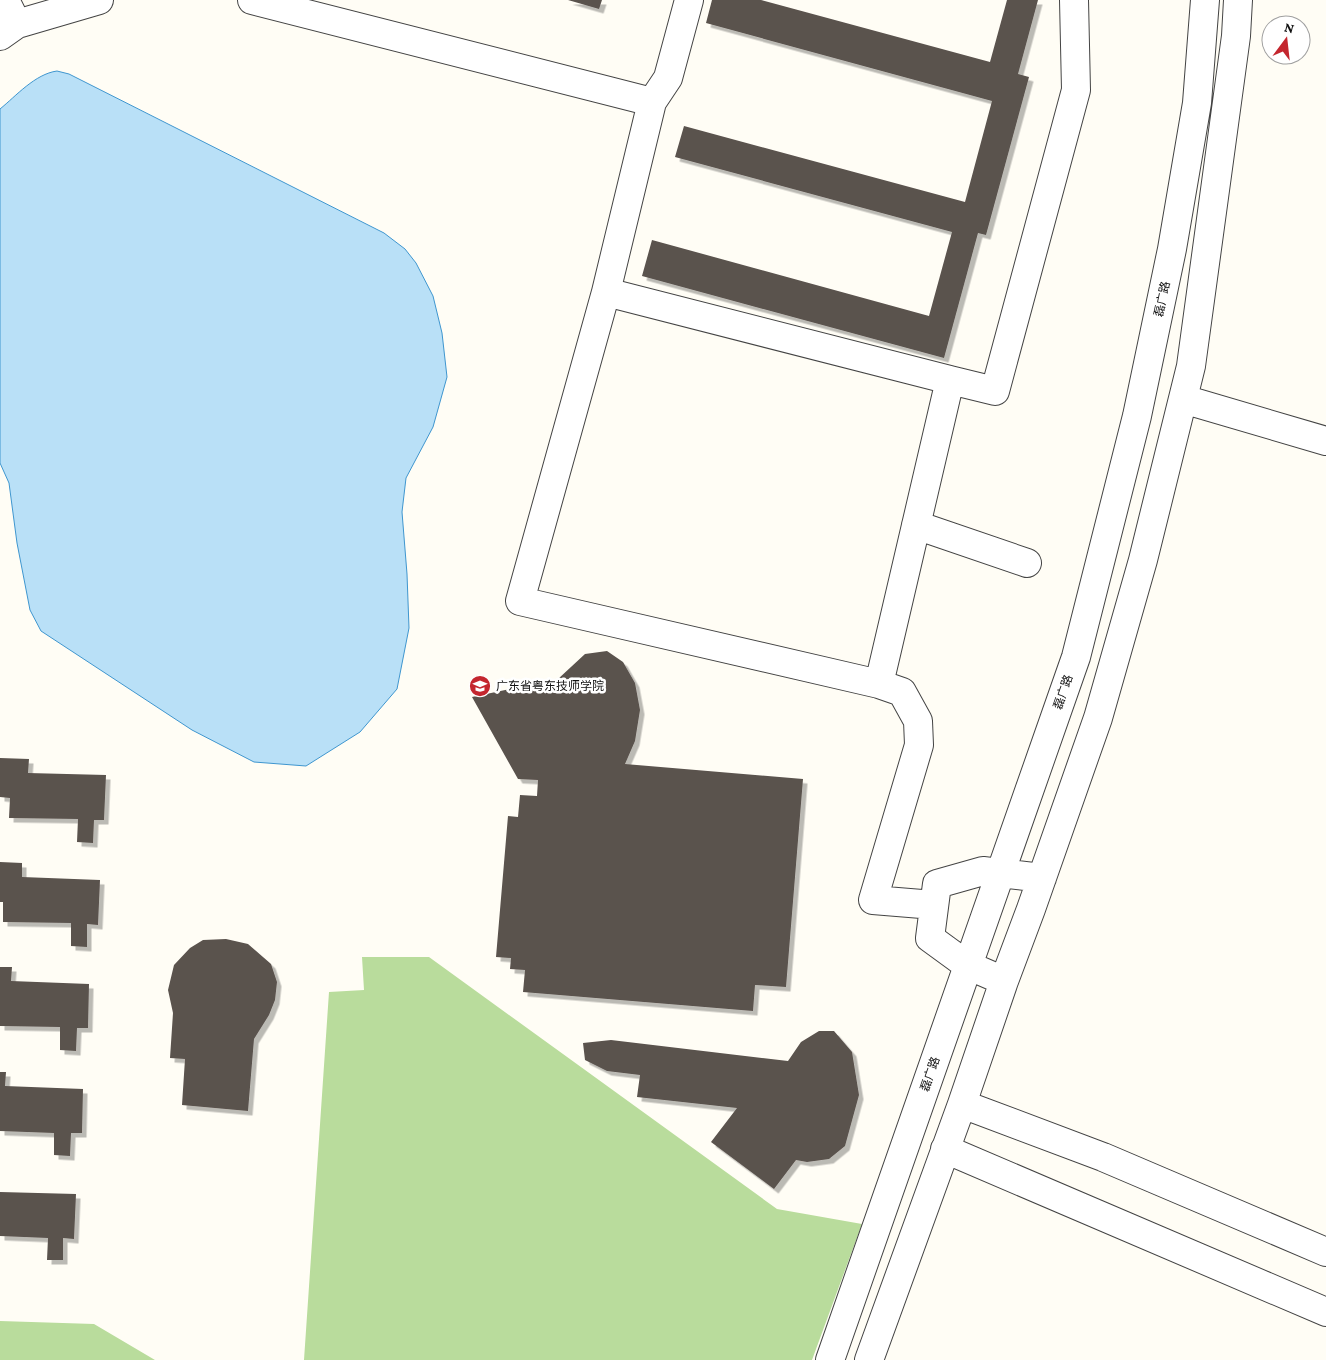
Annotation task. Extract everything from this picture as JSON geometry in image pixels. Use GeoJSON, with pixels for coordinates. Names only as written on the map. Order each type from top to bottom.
{"type":"FeatureCollection","features":[{"type":"Feature","properties":{"kind":"street"},"geometry":{"type":"LineString","coordinates":[[7,20],[99,0]]}},
{"type":"Feature","properties":{"kind":"street"},"geometry":{"type":"LineString","coordinates":[[252,0],[652,102]]}},
{"type":"Feature","properties":{"kind":"street"},"geometry":{"type":"LineString","coordinates":[[689,0],[668,78],[652,102],[606,292],[520,601],[879,684],[902,692],[918,720],[919,745],[872,900],[934,905]]}},
{"type":"Feature","properties":{"kind":"street"},"geometry":{"type":"LineString","coordinates":[[606,292],[995,391],[1076,90],[1074,0]]}},
{"type":"Feature","properties":{"kind":"street","name":"磊广路"},"geometry":{"type":"LineString","coordinates":[[830,1360],[1076,657],[1137,416],[1172,249],[1197,103],[1205,0]]}},
{"type":"Feature","properties":{"kind":"street"},"geometry":{"type":"LineString","coordinates":[[869,1360],[962,1104],[1098,718],[1143,560],[1191,366],[1236,36],[1238,0]]}},
{"type":"Feature","properties":{"kind":"street"},"geometry":{"type":"LineString","coordinates":[[879,684],[950,380]]}},
{"type":"Feature","properties":{"kind":"street"},"geometry":{"type":"LineString","coordinates":[[1183,399],[1326,441]]}},
{"type":"Feature","properties":{"kind":"street"},"geometry":{"type":"LineString","coordinates":[[916,524],[1027,563]]}},
{"type":"Feature","properties":{"kind":"street"},"geometry":{"type":"LineString","coordinates":[[1004,981],[968,965],[930,938],[937,884],[983,871],[1042,878]]}},
{"type":"Feature","properties":{"kind":"street"},"geometry":{"type":"LineString","coordinates":[[962,1104],[1103,1157],[1326,1252]]}},
{"type":"Feature","properties":{"kind":"street"},"geometry":{"type":"LineString","coordinates":[[945,1149],[1326,1312]]}},
{"type":"Feature","properties":{"kind":"green space"},"geometry":{"type":"Polygon","coordinates":[[[362,957],[429,957],[777,1209],[862,1224],[812,1360],[304,1360],[329,992],[364,990],[362,957]]]}},
{"type":"Feature","properties":{"kind":"green space"},"geometry":{"type":"Polygon","coordinates":[[[0,1321],[94,1324],[155,1360],[0,1360],[0,1321]]]}},
{"type":"Feature","properties":{"kind":"water"},"geometry":{"type":"Polygon","coordinates":[[[57,71],[69,74],[384,233],[405,249],[416,263],[433,296],[442,333],[447,377],[433,427],[406,478],[402,512],[409,628],[397,689],[360,732],[306,766],[254,762],[192,730],[41,631],[30,610],[17,543],[9,483],[0,463],[0,109],[41,76],[57,71]]]}},
{"type":"Feature","properties":{"kind":"building"},"geometry":{"type":"Polygon","coordinates":[[[568,0],[602,0],[599,9],[568,0]]]}},
{"type":"Feature","properties":{"kind":"building"},"geometry":{"type":"Polygon","coordinates":[[[712,0],[761,0],[990,62],[1007,0],[1038,0],[1018,74],[1029,77],[986,235],[978,233],[944,358],[642,276],[652,240],[929,316],[952,232],[675,157],[684,126],[965,202],[992,101],[706,23],[712,0]]]}},
{"type":"Feature","properties":{"kind":"building"},"geometry":{"type":"Polygon","coordinates":[[[607,651],[623,662],[635,683],[640,710],[635,741],[625,764],[803,779],[786,987],[755,985],[753,1011],[523,992],[525,970],[510,969],[511,958],[496,957],[508,816],[518,817],[520,795],[537,796],[538,780],[518,779],[472,697],[558,679],[585,654],[607,651]]]}},
{"type":"Feature","properties":{"kind":"building"},"geometry":{"type":"Polygon","coordinates":[[[0,758],[29,759],[28,773],[106,775],[104,820],[94,820],[93,843],[77,842],[78,819],[9,818],[10,798],[0,797],[0,758]]]}},
{"type":"Feature","properties":{"kind":"building"},"geometry":{"type":"Polygon","coordinates":[[[0,862],[22,863],[22,877],[100,880],[98,925],[87,924],[87,947],[71,946],[71,923],[3,922],[3,902],[0,902],[0,862]]]}},
{"type":"Feature","properties":{"kind":"building"},"geometry":{"type":"Polygon","coordinates":[[[226,939],[248,944],[271,964],[277,982],[275,1000],[269,1015],[254,1039],[248,1111],[182,1105],[185,1059],[170,1058],[173,1013],[168,990],[174,965],[190,948],[203,940],[226,939]]]}},
{"type":"Feature","properties":{"kind":"building"},"geometry":{"type":"Polygon","coordinates":[[[0,967],[12,967],[11,981],[89,984],[88,1028],[77,1028],[76,1051],[60,1050],[60,1027],[0,1026],[0,967]]]}},
{"type":"Feature","properties":{"kind":"building"},"geometry":{"type":"Polygon","coordinates":[[[819,1031],[834,1031],[852,1052],[859,1095],[845,1146],[829,1159],[807,1162],[796,1160],[774,1189],[711,1142],[737,1108],[637,1097],[640,1075],[607,1071],[585,1060],[583,1043],[611,1040],[788,1061],[801,1042],[819,1031]]]}},
{"type":"Feature","properties":{"kind":"building"},"geometry":{"type":"Polygon","coordinates":[[[0,1072],[6,1072],[5,1086],[83,1089],[82,1133],[71,1133],[70,1156],[54,1155],[54,1133],[0,1131],[0,1072]]]}},
{"type":"Feature","properties":{"kind":"building"},"geometry":{"type":"Polygon","coordinates":[[[0,1192],[76,1194],[74,1239],[63,1238],[63,1260],[47,1260],[48,1238],[0,1236],[0,1192]]]}},
{"type":"Feature","properties":{"kind":"place","name":"广东省粤东技师学院"},"geometry":{"type":"Point","coordinates":[480,686]}}]}
